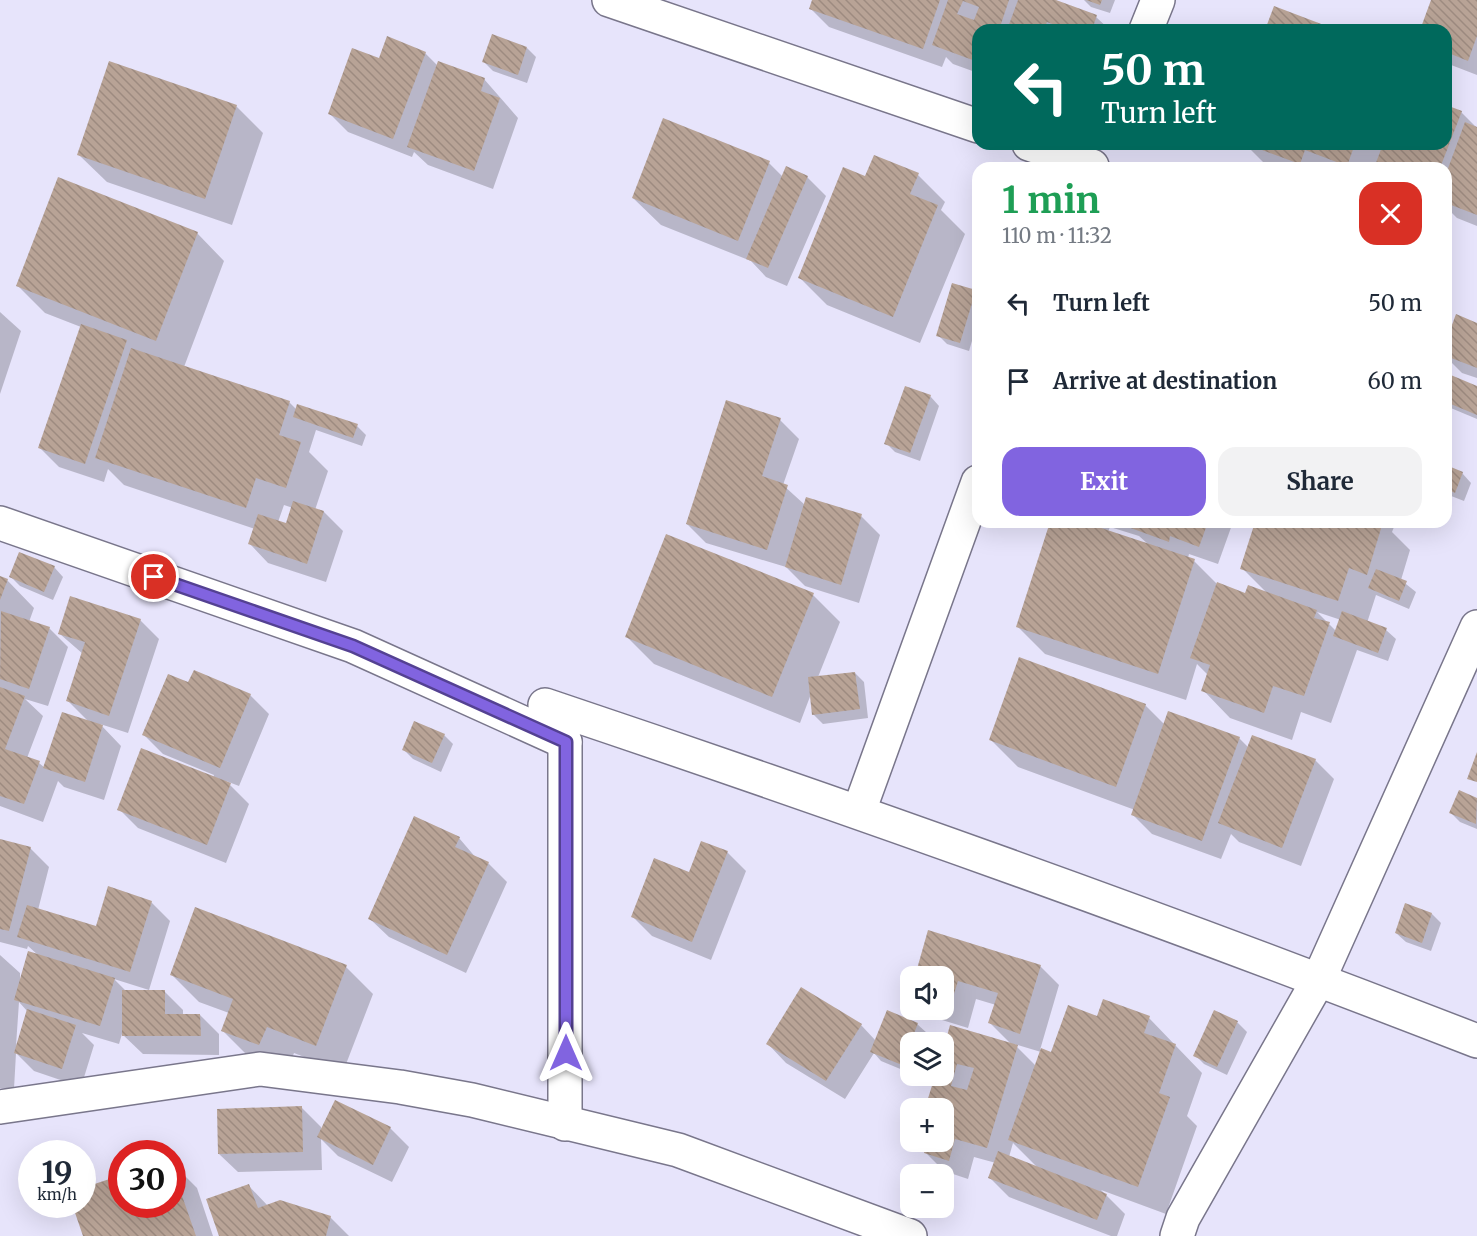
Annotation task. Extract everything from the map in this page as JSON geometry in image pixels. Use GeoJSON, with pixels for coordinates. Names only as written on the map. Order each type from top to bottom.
{"type":"FeatureCollection","features":[{"type":"Feature","properties":{"kind":"street"},"geometry":{"type":"LineString","coordinates":[[609,0],[972,124]]}},
{"type":"Feature","properties":{"kind":"street"},"geometry":{"type":"LineString","coordinates":[[1148,24],[1158,0]]}},
{"type":"Feature","properties":{"kind":"street"},"geometry":{"type":"LineString","coordinates":[[1055,150],[1095,159]]}},
{"type":"Feature","properties":{"kind":"street"},"geometry":{"type":"LineString","coordinates":[[859,811],[972,499]]}},
{"type":"Feature","properties":{"kind":"street"},"geometry":{"type":"LineString","coordinates":[[0,523],[353,646],[566,742]]}},
{"type":"Feature","properties":{"kind":"street"},"geometry":{"type":"LineString","coordinates":[[1177,1236],[1183,1218],[1319,979],[1477,627]]}},
{"type":"Feature","properties":{"kind":"street"},"geometry":{"type":"LineString","coordinates":[[566,1124],[566,742],[545,705],[859,811],[1319,979],[1477,1041]]}},
{"type":"Feature","properties":{"kind":"street"},"geometry":{"type":"LineString","coordinates":[[0,1107],[260,1069],[400,1087],[472,1101],[678,1150],[910,1236]]}},
{"type":"Feature","properties":{"kind":"building"},"geometry":{"type":"Polygon","coordinates":[[[812,0],[940,0],[923,49],[809,9],[812,0]]]}},
{"type":"Feature","properties":{"kind":"building"},"geometry":{"type":"Polygon","coordinates":[[[948,0],[1009,0],[1001,24],[972,24],[972,60],[932,45],[948,0]],[[963,1],[957,14],[974,20],[979,7],[963,1]]]}},
{"type":"Feature","properties":{"kind":"building"},"geometry":{"type":"Polygon","coordinates":[[[1018,0],[1056,0],[1097,15],[1094,24],[1047,22],[1046,24],[1009,24],[1018,0]]]}},
{"type":"Feature","properties":{"kind":"building"},"geometry":{"type":"Polygon","coordinates":[[[1086,0],[1102,0],[1100,5],[1086,0]]]}},
{"type":"Feature","properties":{"kind":"building"},"geometry":{"type":"Polygon","coordinates":[[[1431,0],[1477,0],[1477,36],[1468,61],[1452,54],[1452,24],[1422,24],[1431,0]]]}},
{"type":"Feature","properties":{"kind":"building"},"geometry":{"type":"Polygon","coordinates":[[[1274,6],[1321,24],[1267,24],[1274,6]]]}},
{"type":"Feature","properties":{"kind":"building"},"geometry":{"type":"Polygon","coordinates":[[[492,34],[527,47],[518,75],[482,62],[492,34]]]}},
{"type":"Feature","properties":{"kind":"building"},"geometry":{"type":"Polygon","coordinates":[[[387,36],[426,52],[393,139],[328,114],[352,48],[379,58],[387,36]]]}},
{"type":"Feature","properties":{"kind":"building"},"geometry":{"type":"Polygon","coordinates":[[[109,61],[237,105],[205,199],[77,155],[109,61]]]}},
{"type":"Feature","properties":{"kind":"building"},"geometry":{"type":"Polygon","coordinates":[[[438,61],[485,78],[481,91],[500,98],[474,171],[407,147],[438,61]]]}},
{"type":"Feature","properties":{"kind":"building"},"geometry":{"type":"Polygon","coordinates":[[[1452,107],[1462,111],[1452,137],[1452,107]]]}},
{"type":"Feature","properties":{"kind":"building"},"geometry":{"type":"Polygon","coordinates":[[[663,118],[770,161],[738,241],[632,198],[663,118]]]}},
{"type":"Feature","properties":{"kind":"building"},"geometry":{"type":"Polygon","coordinates":[[[1465,122],[1477,127],[1477,215],[1452,205],[1450,162],[1465,122]]]}},
{"type":"Feature","properties":{"kind":"building"},"geometry":{"type":"Polygon","coordinates":[[[1262,150],[1305,150],[1301,162],[1295,162],[1262,150]]]}},
{"type":"Feature","properties":{"kind":"building"},"geometry":{"type":"Polygon","coordinates":[[[1305,150],[1353,150],[1348,162],[1336,162],[1305,150]]]}},
{"type":"Feature","properties":{"kind":"building"},"geometry":{"type":"Polygon","coordinates":[[[1381,150],[1447,150],[1442,162],[1376,162],[1381,150]]]}},
{"type":"Feature","properties":{"kind":"building"},"geometry":{"type":"Polygon","coordinates":[[[874,155],[919,173],[910,194],[938,205],[893,317],[798,278],[843,167],[865,176],[874,155]]]}},
{"type":"Feature","properties":{"kind":"building"},"geometry":{"type":"Polygon","coordinates":[[[786,166],[808,176],[768,268],[746,259],[786,166]]]}},
{"type":"Feature","properties":{"kind":"building"},"geometry":{"type":"Polygon","coordinates":[[[58,177],[198,232],[156,341],[16,286],[58,177]]]}},
{"type":"Feature","properties":{"kind":"building"},"geometry":{"type":"Polygon","coordinates":[[[952,283],[972,289],[972,303],[960,343],[936,336],[952,283]]]}},
{"type":"Feature","properties":{"kind":"building"},"geometry":{"type":"Polygon","coordinates":[[[1456,314],[1477,323],[1477,368],[1452,358],[1452,325],[1456,314]]]}},
{"type":"Feature","properties":{"kind":"building"},"geometry":{"type":"Polygon","coordinates":[[[81,324],[127,340],[85,464],[38,448],[81,324]]]}},
{"type":"Feature","properties":{"kind":"building"},"geometry":{"type":"Polygon","coordinates":[[[131,348],[290,401],[279,435],[301,442],[286,488],[256,478],[246,508],[95,458],[131,348]]]}},
{"type":"Feature","properties":{"kind":"building"},"geometry":{"type":"Polygon","coordinates":[[[1452,376],[1477,386],[1477,415],[1452,405],[1452,376]]]}},
{"type":"Feature","properties":{"kind":"building"},"geometry":{"type":"Polygon","coordinates":[[[905,386],[931,395],[910,453],[884,444],[905,386]]]}},
{"type":"Feature","properties":{"kind":"building"},"geometry":{"type":"Polygon","coordinates":[[[726,400],[781,418],[762,476],[788,485],[767,550],[686,524],[726,400]]]}},
{"type":"Feature","properties":{"kind":"building"},"geometry":{"type":"Polygon","coordinates":[[[297,404],[358,424],[353,438],[293,417],[297,404]]]}},
{"type":"Feature","properties":{"kind":"building"},"geometry":{"type":"Polygon","coordinates":[[[1452,467],[1463,472],[1455,493],[1452,492],[1452,467]]]}},
{"type":"Feature","properties":{"kind":"building"},"geometry":{"type":"Polygon","coordinates":[[[806,497],[862,514],[841,585],[785,567],[806,497]]]}},
{"type":"Feature","properties":{"kind":"building"},"geometry":{"type":"Polygon","coordinates":[[[293,501],[324,511],[307,564],[248,544],[258,514],[286,523],[293,501]]]}},
{"type":"Feature","properties":{"kind":"building"},"geometry":{"type":"Polygon","coordinates":[[[1048,528],[1101,528],[1195,559],[1158,674],[1016,627],[1048,528]]]}},
{"type":"Feature","properties":{"kind":"building"},"geometry":{"type":"Polygon","coordinates":[[[1131,528],[1206,528],[1199,547],[1170,536],[1169,542],[1131,528]]]}},
{"type":"Feature","properties":{"kind":"building"},"geometry":{"type":"Polygon","coordinates":[[[1253,528],[1381,528],[1367,575],[1349,568],[1338,601],[1240,569],[1253,528]]]}},
{"type":"Feature","properties":{"kind":"building"},"geometry":{"type":"Polygon","coordinates":[[[666,534],[814,593],[772,697],[625,637],[666,534]]]}},
{"type":"Feature","properties":{"kind":"building"},"geometry":{"type":"Polygon","coordinates":[[[19,552],[55,566],[44,592],[9,577],[19,552]]]}},
{"type":"Feature","properties":{"kind":"building"},"geometry":{"type":"Polygon","coordinates":[[[1376,569],[1407,581],[1399,601],[1368,588],[1376,569]]]}},
{"type":"Feature","properties":{"kind":"building"},"geometry":{"type":"Polygon","coordinates":[[[0,576],[8,579],[0,600],[0,576]]]}},
{"type":"Feature","properties":{"kind":"building"},"geometry":{"type":"Polygon","coordinates":[[[1217,582],[1245,593],[1248,585],[1317,610],[1314,618],[1330,622],[1304,696],[1273,686],[1264,713],[1201,691],[1210,665],[1190,658],[1217,582]]]}},
{"type":"Feature","properties":{"kind":"building"},"geometry":{"type":"Polygon","coordinates":[[[70,596],[141,619],[109,716],[66,701],[85,642],[58,634],[70,596]]]}},
{"type":"Feature","properties":{"kind":"building"},"geometry":{"type":"Polygon","coordinates":[[[1,611],[50,627],[29,689],[0,679],[1,611]]]}},
{"type":"Feature","properties":{"kind":"building"},"geometry":{"type":"Polygon","coordinates":[[[1342,611],[1387,628],[1378,653],[1333,636],[1342,611]]]}},
{"type":"Feature","properties":{"kind":"building"},"geometry":{"type":"Polygon","coordinates":[[[1019,657],[1146,704],[1116,787],[989,740],[1019,657]]]}},
{"type":"Feature","properties":{"kind":"building"},"geometry":{"type":"Polygon","coordinates":[[[194,670],[251,694],[220,768],[142,735],[168,674],[188,682],[194,670]]]}},
{"type":"Feature","properties":{"kind":"building"},"geometry":{"type":"Polygon","coordinates":[[[855,672],[860,709],[812,715],[808,677],[855,672]]]}},
{"type":"Feature","properties":{"kind":"building"},"geometry":{"type":"Polygon","coordinates":[[[0,687],[25,696],[5,749],[40,761],[24,804],[0,796],[0,687]]]}},
{"type":"Feature","properties":{"kind":"building"},"geometry":{"type":"Polygon","coordinates":[[[1168,711],[1240,737],[1202,841],[1131,815],[1168,711]]]}},
{"type":"Feature","properties":{"kind":"building"},"geometry":{"type":"Polygon","coordinates":[[[62,712],[103,725],[85,782],[43,768],[62,712]]]}},
{"type":"Feature","properties":{"kind":"building"},"geometry":{"type":"Polygon","coordinates":[[[414,721],[445,734],[432,763],[402,750],[414,721]]]}},
{"type":"Feature","properties":{"kind":"building"},"geometry":{"type":"Polygon","coordinates":[[[1252,735],[1316,759],[1282,848],[1218,823],[1252,735]]]}},
{"type":"Feature","properties":{"kind":"building"},"geometry":{"type":"Polygon","coordinates":[[[141,748],[231,783],[207,845],[117,810],[141,748]]]}},
{"type":"Feature","properties":{"kind":"building"},"geometry":{"type":"Polygon","coordinates":[[[1477,752],[1477,782],[1467,779],[1477,752]]]}},
{"type":"Feature","properties":{"kind":"building"},"geometry":{"type":"Polygon","coordinates":[[[1459,790],[1477,798],[1476,824],[1449,813],[1459,790]]]}},
{"type":"Feature","properties":{"kind":"building"},"geometry":{"type":"Polygon","coordinates":[[[414,816],[460,837],[455,847],[489,862],[447,955],[368,919],[414,816]]]}},
{"type":"Feature","properties":{"kind":"building"},"geometry":{"type":"Polygon","coordinates":[[[0,839],[31,847],[9,931],[0,929],[0,839]]]}},
{"type":"Feature","properties":{"kind":"building"},"geometry":{"type":"Polygon","coordinates":[[[701,841],[728,851],[692,942],[631,917],[654,858],[689,872],[701,841]]]}},
{"type":"Feature","properties":{"kind":"building"},"geometry":{"type":"Polygon","coordinates":[[[108,886],[152,901],[130,972],[17,937],[27,905],[96,926],[108,886]]]}},
{"type":"Feature","properties":{"kind":"building"},"geometry":{"type":"Polygon","coordinates":[[[1405,903],[1432,913],[1422,943],[1395,933],[1405,903]]]}},
{"type":"Feature","properties":{"kind":"building"},"geometry":{"type":"Polygon","coordinates":[[[195,907],[347,965],[316,1046],[267,1027],[259,1045],[221,1031],[233,999],[170,975],[195,907]]]}},
{"type":"Feature","properties":{"kind":"building"},"geometry":{"type":"Polygon","coordinates":[[[928,930],[1041,965],[1020,1034],[988,1023],[998,993],[958,981],[954,994],[954,966],[918,966],[928,930]]]}},
{"type":"Feature","properties":{"kind":"building"},"geometry":{"type":"Polygon","coordinates":[[[28,951],[115,978],[100,1026],[14,1000],[28,951]]]}},
{"type":"Feature","properties":{"kind":"building"},"geometry":{"type":"Polygon","coordinates":[[[801,987],[862,1024],[826,1081],[766,1044],[801,987]]]}},
{"type":"Feature","properties":{"kind":"building"},"geometry":{"type":"Polygon","coordinates":[[[122,990],[165,990],[165,1014],[200,1014],[201,1036],[122,1036],[122,990]]]}},
{"type":"Feature","properties":{"kind":"building"},"geometry":{"type":"Polygon","coordinates":[[[1103,999],[1150,1016],[1144,1033],[1176,1044],[1159,1093],[1170,1097],[1138,1187],[1008,1140],[1041,1048],[1051,1052],[1068,1005],[1097,1016],[1103,999]]]}},
{"type":"Feature","properties":{"kind":"building"},"geometry":{"type":"Polygon","coordinates":[[[27,1009],[76,1025],[62,1069],[14,1053],[27,1009]]]}},
{"type":"Feature","properties":{"kind":"building"},"geometry":{"type":"Polygon","coordinates":[[[887,1010],[900,1015],[900,1020],[918,1023],[915,1032],[900,1032],[900,1064],[870,1052],[887,1010]]]}},
{"type":"Feature","properties":{"kind":"building"},"geometry":{"type":"Polygon","coordinates":[[[1214,1010],[1238,1021],[1217,1067],[1193,1056],[1214,1010]]]}},
{"type":"Feature","properties":{"kind":"building"},"geometry":{"type":"Polygon","coordinates":[[[950,1025],[1018,1045],[987,1148],[955,1139],[954,1143],[954,1098],[928,1098],[932,1086],[951,1086],[967,1090],[974,1068],[957,1064],[954,1075],[954,1032],[948,1032],[950,1025]]]}},
{"type":"Feature","properties":{"kind":"building"},"geometry":{"type":"Polygon","coordinates":[[[335,1100],[391,1127],[373,1165],[317,1137],[335,1100]]]}},
{"type":"Feature","properties":{"kind":"building"},"geometry":{"type":"Polygon","coordinates":[[[302,1106],[303,1152],[218,1154],[217,1109],[302,1106]]]}},
{"type":"Feature","properties":{"kind":"building"},"geometry":{"type":"Polygon","coordinates":[[[998,1151],[1107,1194],[1097,1220],[988,1178],[998,1151]]]}},
{"type":"Feature","properties":{"kind":"building"},"geometry":{"type":"Polygon","coordinates":[[[924,1152],[951,1152],[949,1161],[924,1152]]]}},
{"type":"Feature","properties":{"kind":"building"},"geometry":{"type":"Polygon","coordinates":[[[108,1180],[108,1218],[186,1218],[186,1207],[196,1236],[83,1236],[77,1218],[96,1218],[96,1183],[108,1180]]]}},
{"type":"Feature","properties":{"kind":"building"},"geometry":{"type":"Polygon","coordinates":[[[249,1184],[258,1208],[280,1200],[331,1216],[326,1236],[219,1236],[206,1199],[249,1184]]]}},
{"type":"Feature","properties":{"kind":"route"},"geometry":{"type":"LineString","coordinates":[[154,577],[353,646],[566,742],[566,1053]]}}]}
